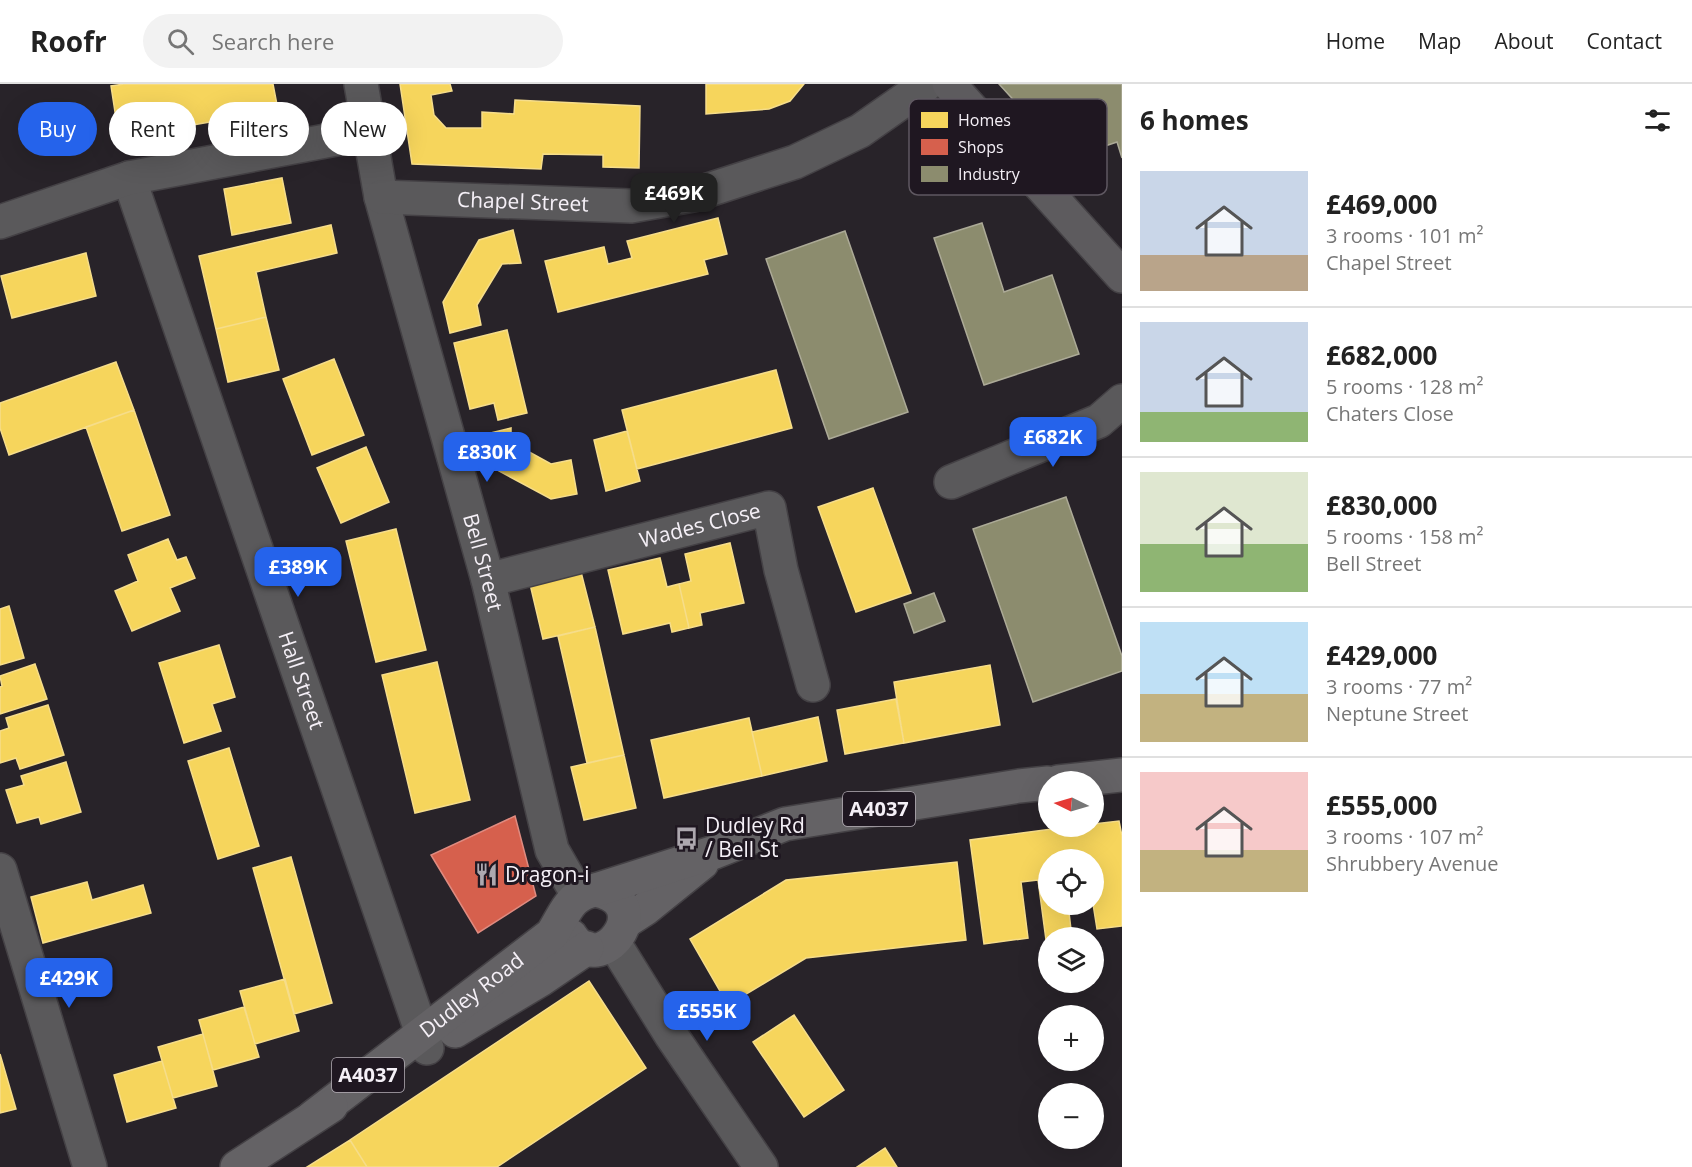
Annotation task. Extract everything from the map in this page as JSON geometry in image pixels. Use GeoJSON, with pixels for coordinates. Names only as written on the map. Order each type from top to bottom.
{"type":"FeatureCollection","features":[{"type":"Feature","properties":{"kind":"main road"},"geometry":{"type":"LineString","coordinates":[[949,84],[963,99]]}},
{"type":"Feature","properties":{"kind":"main road"},"geometry":{"type":"LineString","coordinates":[[1049,195],[1122,276]]}},
{"type":"Feature","properties":{"kind":"main road"},"geometry":{"type":"LineString","coordinates":[[1104,777],[1122,775]]}},
{"type":"Feature","properties":{"kind":"main road","name":"Dudley Road"},"geometry":{"type":"LineString","coordinates":[[237,1167],[425,1041],[552,934],[580,899],[715,852],[785,824],[1038,784]]}},
{"type":"Feature","properties":{"kind":"main road","name":"Dudley Road"},"geometry":{"type":"LineString","coordinates":[[425,1041],[540,980],[609,938],[715,852]]}},
{"type":"Feature","properties":{"kind":"main road"},"geometry":{"type":"LineString","coordinates":[[606,892],[614,897],[624,913],[609,938],[573,940],[565,921],[580,899],[606,892]]}},
{"type":"Feature","properties":{"kind":"street","name":"Bell Street"},"geometry":{"type":"LineString","coordinates":[[361,84],[364,102]]}},
{"type":"Feature","properties":{"kind":"street","name":"Chapel Street"},"geometry":{"type":"LineString","coordinates":[[381,197],[631,206],[693,195],[795,162],[860,131],[927,84]]}},
{"type":"Feature","properties":{"kind":"street"},"geometry":{"type":"LineString","coordinates":[[0,222],[129,178],[321,142]]}},
{"type":"Feature","properties":{"kind":"street","name":"Bell Street"},"geometry":{"type":"LineString","coordinates":[[373,156],[381,197],[488,580],[552,850],[580,899]]}},
{"type":"Feature","properties":{"kind":"street","name":"Hall Street"},"geometry":{"type":"LineString","coordinates":[[129,178],[425,1041]]}},
{"type":"Feature","properties":{"kind":"street"},"geometry":{"type":"LineString","coordinates":[[951,482],[1099,422],[1122,400]]}},
{"type":"Feature","properties":{"kind":"street","name":"Wades Close"},"geometry":{"type":"LineString","coordinates":[[488,580],[769,508],[781,570],[813,685]]}},
{"type":"Feature","properties":{"kind":"street"},"geometry":{"type":"LineString","coordinates":[[0,870],[90,1167]]}},
{"type":"Feature","properties":{"kind":"street"},"geometry":{"type":"LineString","coordinates":[[609,938],[671,1035],[761,1167]]}},
{"type":"Feature","properties":{"kind":"building: Homes"},"geometry":{"type":"Polygon","coordinates":[[[124,84],[273,84],[276,102],[208,102],[208,122],[196,124],[196,102],[113,102],[111,86],[124,84]]]}},
{"type":"Feature","properties":{"kind":"building: Homes"},"geometry":{"type":"Polygon","coordinates":[[[400,84],[450,84],[452,91],[431,95],[434,115],[446,128],[482,128],[482,112],[514,114],[515,100],[640,106],[639,168],[603,167],[603,155],[543,154],[541,169],[412,164],[407,131],[407,102],[403,102],[400,84]]]}},
{"type":"Feature","properties":{"kind":"building: Homes"},"geometry":{"type":"Polygon","coordinates":[[[706,84],[804,84],[790,101],[769,109],[706,114],[706,84]]]}},
{"type":"Feature","properties":{"kind":"building: Homes"},"geometry":{"type":"Polygon","coordinates":[[[282,178],[291,223],[232,235],[224,189],[282,178]]]}},
{"type":"Feature","properties":{"kind":"building: Homes"},"geometry":{"type":"Polygon","coordinates":[[[718,218],[727,254],[704,260],[708,274],[558,312],[545,261],[604,247],[608,264],[632,258],[627,241],[718,218]]]}},
{"type":"Feature","properties":{"kind":"building: Homes"},"geometry":{"type":"Polygon","coordinates":[[[331,225],[337,253],[256,272],[266,317],[216,329],[199,256],[331,225]]]}},
{"type":"Feature","properties":{"kind":"building: Homes"},"geometry":{"type":"Polygon","coordinates":[[[513,230],[521,263],[502,264],[477,305],[481,325],[450,333],[443,302],[479,240],[513,230]]]}},
{"type":"Feature","properties":{"kind":"building: Homes"},"geometry":{"type":"Polygon","coordinates":[[[86,253],[96,296],[12,318],[1,276],[86,253]]]}},
{"type":"Feature","properties":{"kind":"building: Homes"},"geometry":{"type":"Polygon","coordinates":[[[266,317],[279,370],[228,382],[216,329],[266,317]]]}},
{"type":"Feature","properties":{"kind":"building: Homes"},"geometry":{"type":"Polygon","coordinates":[[[507,330],[527,413],[498,420],[494,403],[470,409],[454,343],[507,330]]]}},
{"type":"Feature","properties":{"kind":"building: Homes"},"geometry":{"type":"Polygon","coordinates":[[[334,359],[364,435],[312,455],[283,379],[334,359]]]}},
{"type":"Feature","properties":{"kind":"building: Homes"},"geometry":{"type":"Polygon","coordinates":[[[116,362],[134,410],[9,455],[0,428],[0,403],[116,362]]]}},
{"type":"Feature","properties":{"kind":"building: Homes"},"geometry":{"type":"Polygon","coordinates":[[[776,370],[792,428],[637,469],[622,410],[776,370]]]}},
{"type":"Feature","properties":{"kind":"building: Homes"},"geometry":{"type":"Polygon","coordinates":[[[134,410],[170,515],[122,531],[86,427],[134,410]]]}},
{"type":"Feature","properties":{"kind":"building: Homes"},"geometry":{"type":"Polygon","coordinates":[[[511,428],[511,442],[551,464],[571,460],[577,494],[551,499],[488,465],[482,435],[511,428]]]}},
{"type":"Feature","properties":{"kind":"building: Homes"},"geometry":{"type":"Polygon","coordinates":[[[627,431],[640,481],[606,491],[594,440],[627,431]]]}},
{"type":"Feature","properties":{"kind":"building: Homes"},"geometry":{"type":"Polygon","coordinates":[[[366,447],[389,502],[341,523],[317,468],[366,447]]]}},
{"type":"Feature","properties":{"kind":"building: Homes"},"geometry":{"type":"Polygon","coordinates":[[[873,488],[911,593],[856,612],[818,507],[873,488]]]}},
{"type":"Feature","properties":{"kind":"building: Homes"},"geometry":{"type":"Polygon","coordinates":[[[396,529],[426,650],[376,662],[346,541],[396,529]]]}},
{"type":"Feature","properties":{"kind":"building: Homes"},"geometry":{"type":"Polygon","coordinates":[[[168,539],[177,560],[186,557],[195,578],[170,588],[180,611],[132,631],[115,591],[138,581],[128,555],[168,539]]]}},
{"type":"Feature","properties":{"kind":"building: Homes"},"geometry":{"type":"Polygon","coordinates":[[[730,543],[744,603],[700,613],[702,625],[689,628],[679,584],[691,581],[685,554],[730,543]]]}},
{"type":"Feature","properties":{"kind":"building: Homes"},"geometry":{"type":"Polygon","coordinates":[[[660,558],[667,587],[679,584],[689,628],[672,632],[670,623],[623,634],[608,570],[660,558]]]}},
{"type":"Feature","properties":{"kind":"building: Homes"},"geometry":{"type":"Polygon","coordinates":[[[581,572],[595,627],[543,639],[530,584],[581,572]]]}},
{"type":"Feature","properties":{"kind":"building: Homes"},"geometry":{"type":"Polygon","coordinates":[[[9,606],[24,658],[0,665],[0,609],[9,606]]]}},
{"type":"Feature","properties":{"kind":"building: Homes"},"geometry":{"type":"Polygon","coordinates":[[[595,627],[624,755],[587,763],[558,636],[595,627]]]}},
{"type":"Feature","properties":{"kind":"building: Homes"},"geometry":{"type":"Polygon","coordinates":[[[219,645],[235,697],[212,704],[221,731],[184,743],[159,663],[219,645]]]}},
{"type":"Feature","properties":{"kind":"building: Homes"},"geometry":{"type":"Polygon","coordinates":[[[437,662],[470,800],[415,813],[382,675],[437,662]]]}},
{"type":"Feature","properties":{"kind":"building: Homes"},"geometry":{"type":"Polygon","coordinates":[[[35,664],[47,699],[0,714],[0,687],[2,686],[0,676],[35,664]]]}},
{"type":"Feature","properties":{"kind":"building: Homes"},"geometry":{"type":"Polygon","coordinates":[[[990,665],[1000,725],[904,743],[894,682],[990,665]]]}},
{"type":"Feature","properties":{"kind":"building: Homes"},"geometry":{"type":"Polygon","coordinates":[[[896,699],[904,743],[845,754],[837,710],[896,699]]]}},
{"type":"Feature","properties":{"kind":"building: Homes"},"geometry":{"type":"Polygon","coordinates":[[[48,705],[64,755],[20,769],[16,758],[0,763],[0,731],[9,728],[6,718],[48,705]]]}},
{"type":"Feature","properties":{"kind":"building: Homes"},"geometry":{"type":"Polygon","coordinates":[[[818,717],[827,761],[762,776],[752,732],[818,717]]]}},
{"type":"Feature","properties":{"kind":"building: Homes"},"geometry":{"type":"Polygon","coordinates":[[[749,718],[762,776],[664,798],[651,740],[749,718]]]}},
{"type":"Feature","properties":{"kind":"building: Homes"},"geometry":{"type":"Polygon","coordinates":[[[229,748],[259,846],[218,859],[188,761],[229,748]]]}},
{"type":"Feature","properties":{"kind":"building: Homes"},"geometry":{"type":"Polygon","coordinates":[[[624,755],[636,808],[584,820],[571,767],[624,755]]]}},
{"type":"Feature","properties":{"kind":"building: Homes"},"geometry":{"type":"Polygon","coordinates":[[[66,762],[81,812],[41,824],[39,817],[17,823],[6,790],[24,785],[21,776],[66,762]]]}},
{"type":"Feature","properties":{"kind":"building: Homes"},"geometry":{"type":"Polygon","coordinates":[[[1119,821],[1122,836],[1122,926],[1097,927],[1095,915],[1104,915],[1104,849],[1038,849],[1038,880],[1021,882],[1028,938],[984,944],[970,840],[1038,831],[1038,837],[1104,837],[1104,823],[1119,821]]]}},
{"type":"Feature","properties":{"kind":"building: Homes"},"geometry":{"type":"Polygon","coordinates":[[[291,857],[332,1003],[294,1014],[253,868],[291,857]]]}},
{"type":"Feature","properties":{"kind":"building: Homes"},"geometry":{"type":"Polygon","coordinates":[[[957,862],[966,940],[806,958],[728,1005],[690,939],[786,880],[957,862]]]}},
{"type":"Feature","properties":{"kind":"building: Homes"},"geometry":{"type":"Polygon","coordinates":[[[87,882],[92,900],[143,885],[151,913],[43,943],[31,897],[87,882]]]}},
{"type":"Feature","properties":{"kind":"building: Homes"},"geometry":{"type":"Polygon","coordinates":[[[1043,915],[1069,915],[1071,927],[1044,927],[1043,915]]]}},
{"type":"Feature","properties":{"kind":"building: Homes"},"geometry":{"type":"Polygon","coordinates":[[[285,979],[299,1031],[255,1044],[240,991],[285,979]]]}},
{"type":"Feature","properties":{"kind":"building: Homes"},"geometry":{"type":"Polygon","coordinates":[[[589,981],[646,1068],[497,1167],[367,1167],[350,1140],[589,981]]]}},
{"type":"Feature","properties":{"kind":"building: Homes"},"geometry":{"type":"Polygon","coordinates":[[[244,1007],[259,1057],[213,1070],[199,1020],[244,1007]]]}},
{"type":"Feature","properties":{"kind":"building: Homes"},"geometry":{"type":"Polygon","coordinates":[[[794,1015],[844,1090],[804,1117],[753,1042],[794,1015]]]}},
{"type":"Feature","properties":{"kind":"building: Homes"},"geometry":{"type":"Polygon","coordinates":[[[203,1034],[217,1086],[173,1098],[158,1047],[203,1034]]]}},
{"type":"Feature","properties":{"kind":"building: Homes"},"geometry":{"type":"Polygon","coordinates":[[[0,1054],[16,1109],[0,1113],[0,1054]]]}},
{"type":"Feature","properties":{"kind":"building: Homes"},"geometry":{"type":"Polygon","coordinates":[[[162,1061],[176,1108],[127,1122],[114,1075],[162,1061]]]}},
{"type":"Feature","properties":{"kind":"building: Homes"},"geometry":{"type":"Polygon","coordinates":[[[350,1140],[367,1167],[307,1167],[350,1140]]]}},
{"type":"Feature","properties":{"kind":"building: Homes"},"geometry":{"type":"Polygon","coordinates":[[[885,1148],[897,1167],[857,1167],[885,1148]]]}},
{"type":"Feature","properties":{"kind":"building: Shops","name":"Dragon-i"},"geometry":{"type":"Polygon","coordinates":[[[515,816],[536,896],[478,933],[431,855],[515,816]]]}},
{"type":"Feature","properties":{"kind":"building: Industry"},"geometry":{"type":"Polygon","coordinates":[[[999,84],[1122,84],[1122,158],[1117,142],[1107,145],[1107,99],[1013,99],[999,84]]]}},
{"type":"Feature","properties":{"kind":"building: Industry"},"geometry":{"type":"Polygon","coordinates":[[[982,223],[1004,292],[1052,275],[1079,354],[984,385],[934,238],[982,223]]]}},
{"type":"Feature","properties":{"kind":"building: Industry"},"geometry":{"type":"Polygon","coordinates":[[[845,231],[908,412],[829,439],[766,259],[845,231]]]}},
{"type":"Feature","properties":{"kind":"building: Industry"},"geometry":{"type":"Polygon","coordinates":[[[1066,497],[1122,656],[1122,671],[1033,702],[973,529],[1066,497]]]}},
{"type":"Feature","properties":{"kind":"building: Industry"},"geometry":{"type":"Polygon","coordinates":[[[934,593],[945,621],[914,633],[904,604],[934,593]]]}},
{"type":"Feature","properties":{"kind":"place","name":"Dudley Rd / Bell St"},"geometry":{"type":"Point","coordinates":[687,838]}},
{"type":"Feature","properties":{"kind":"place","name":"Dragon-i"},"geometry":{"type":"Point","coordinates":[487,875]}}]}
